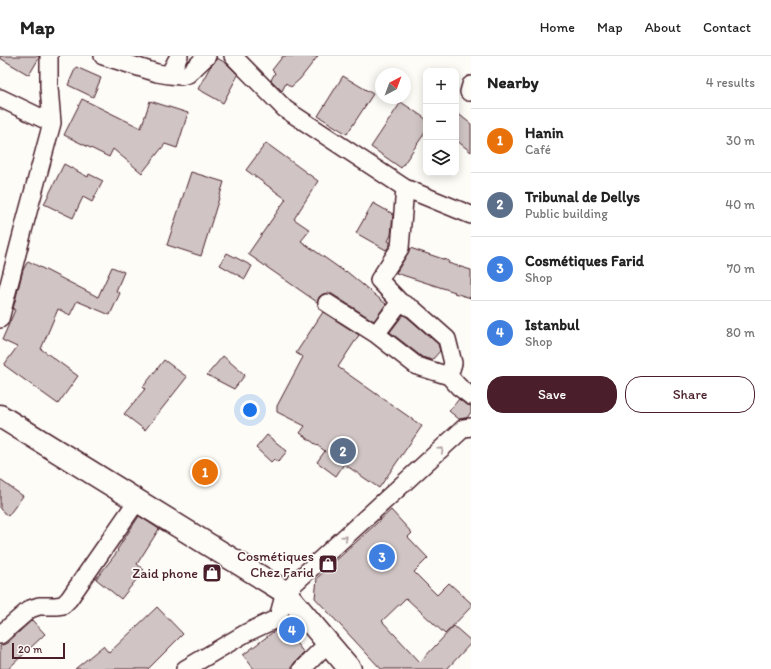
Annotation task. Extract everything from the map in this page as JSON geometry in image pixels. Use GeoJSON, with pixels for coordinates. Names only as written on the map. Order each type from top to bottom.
{"type":"FeatureCollection","features":[{"type":"Feature","properties":{"kind":"main road"},"geometry":{"type":"LineString","coordinates":[[0,416],[285,592],[350,669]]}},
{"type":"Feature","properties":{"kind":"street"},"geometry":{"type":"LineString","coordinates":[[0,319],[52,123],[49,87],[49,56]]}},
{"type":"Feature","properties":{"kind":"street"},"geometry":{"type":"LineString","coordinates":[[103,56],[157,73],[182,76],[188,74],[207,56]]}},
{"type":"Feature","properties":{"kind":"street"},"geometry":{"type":"LineString","coordinates":[[170,75],[179,56]]}},
{"type":"Feature","properties":{"kind":"street"},"geometry":{"type":"LineString","coordinates":[[233,56],[285,109],[405,188],[471,215]]}},
{"type":"Feature","properties":{"kind":"street"},"geometry":{"type":"LineString","coordinates":[[471,85],[469,92],[471,92]]}},
{"type":"Feature","properties":{"kind":"street"},"geometry":{"type":"LineString","coordinates":[[0,98],[52,123]]}},
{"type":"Feature","properties":{"kind":"street"},"geometry":{"type":"LineString","coordinates":[[405,188],[400,248],[378,280],[400,302],[413,308],[447,339],[453,364],[449,376]]}},
{"type":"Feature","properties":{"kind":"street"},"geometry":{"type":"LineString","coordinates":[[376,334],[400,302]]}},
{"type":"Feature","properties":{"kind":"street"},"geometry":{"type":"LineString","coordinates":[[327,303],[376,334],[417,366],[449,376],[459,387],[471,396]]}},
{"type":"Feature","properties":{"kind":"street"},"geometry":{"type":"LineString","coordinates":[[185,669],[246,632],[278,618],[285,592],[468,428]]}},
{"type":"Feature","properties":{"kind":"street"},"geometry":{"type":"LineString","coordinates":[[0,635],[30,609],[39,606],[63,605],[137,501]]}},
{"type":"Feature","properties":{"kind":"street"},"geometry":{"type":"LineString","coordinates":[[302,669],[328,643]]}},
{"type":"Feature","properties":{"kind":"building"},"geometry":{"type":"Polygon","coordinates":[[[0,56],[39,56],[39,58],[29,75],[0,58],[0,56]]]}},
{"type":"Feature","properties":{"kind":"building"},"geometry":{"type":"Polygon","coordinates":[[[283,56],[318,56],[300,79],[291,87],[286,83],[282,91],[271,80],[275,73],[272,70],[283,56]]]}},
{"type":"Feature","properties":{"kind":"building"},"geometry":{"type":"Polygon","coordinates":[[[217,58],[226,63],[238,75],[223,103],[198,89],[210,67],[217,58]]]}},
{"type":"Feature","properties":{"kind":"building"},"geometry":{"type":"Polygon","coordinates":[[[76,67],[101,78],[93,97],[68,85],[76,67]]]}},
{"type":"Feature","properties":{"kind":"building"},"geometry":{"type":"Polygon","coordinates":[[[343,76],[373,94],[347,134],[318,116],[343,76]]]}},
{"type":"Feature","properties":{"kind":"building"},"geometry":{"type":"Polygon","coordinates":[[[82,99],[141,128],[150,101],[188,113],[177,148],[165,144],[142,173],[113,149],[109,157],[64,135],[82,99]]]}},
{"type":"Feature","properties":{"kind":"building"},"geometry":{"type":"Polygon","coordinates":[[[400,104],[404,104],[423,117],[423,135],[401,168],[371,147],[400,104]]]}},
{"type":"Feature","properties":{"kind":"building"},"geometry":{"type":"Polygon","coordinates":[[[459,114],[471,124],[471,152],[459,142],[459,114]]]}},
{"type":"Feature","properties":{"kind":"building"},"geometry":{"type":"Polygon","coordinates":[[[266,143],[318,181],[294,219],[310,230],[301,241],[345,272],[346,271],[386,304],[374,321],[332,294],[323,294],[319,297],[317,302],[248,254],[286,199],[246,170],[266,143]]]}},
{"type":"Feature","properties":{"kind":"building"},"geometry":{"type":"Polygon","coordinates":[[[64,164],[88,177],[89,174],[103,181],[92,202],[83,197],[73,218],[44,204],[64,164]]]}},
{"type":"Feature","properties":{"kind":"building"},"geometry":{"type":"Polygon","coordinates":[[[191,172],[224,182],[201,256],[167,245],[191,172]]]}},
{"type":"Feature","properties":{"kind":"building"},"geometry":{"type":"Polygon","coordinates":[[[373,203],[393,214],[391,235],[388,241],[390,242],[390,245],[386,250],[356,233],[373,203]]]}},
{"type":"Feature","properties":{"kind":"building"},"geometry":{"type":"Polygon","coordinates":[[[410,248],[449,261],[448,263],[471,270],[471,298],[396,273],[410,248]]]}},
{"type":"Feature","properties":{"kind":"building"},"geometry":{"type":"Polygon","coordinates":[[[227,253],[252,266],[245,279],[220,265],[227,253]]]}},
{"type":"Feature","properties":{"kind":"building"},"geometry":{"type":"Polygon","coordinates":[[[28,261],[98,297],[112,267],[124,272],[116,291],[120,293],[110,315],[77,301],[70,315],[58,309],[41,349],[78,376],[58,404],[4,365],[17,347],[2,340],[15,310],[13,309],[23,270],[28,261]]]}},
{"type":"Feature","properties":{"kind":"building"},"geometry":{"type":"Polygon","coordinates":[[[323,312],[359,335],[338,367],[422,426],[379,488],[344,464],[336,476],[317,462],[325,451],[300,433],[305,426],[277,412],[277,406],[303,357],[296,353],[323,312]]]}},
{"type":"Feature","properties":{"kind":"building"},"geometry":{"type":"Polygon","coordinates":[[[403,315],[438,344],[440,351],[432,360],[422,357],[390,332],[403,315]]]}},
{"type":"Feature","properties":{"kind":"building"},"geometry":{"type":"Polygon","coordinates":[[[223,356],[245,375],[234,389],[207,375],[223,356]]]}},
{"type":"Feature","properties":{"kind":"building"},"geometry":{"type":"Polygon","coordinates":[[[164,360],[187,377],[145,430],[124,414],[145,389],[143,387],[164,360]]]}},
{"type":"Feature","properties":{"kind":"building"},"geometry":{"type":"Polygon","coordinates":[[[459,399],[465,404],[471,406],[471,412],[467,418],[459,419],[449,411],[459,399]]]}},
{"type":"Feature","properties":{"kind":"building"},"geometry":{"type":"Polygon","coordinates":[[[267,435],[287,451],[278,462],[274,459],[271,462],[256,448],[267,435]]]}},
{"type":"Feature","properties":{"kind":"building"},"geometry":{"type":"Polygon","coordinates":[[[0,480],[23,496],[8,516],[0,509],[0,480]]]}},
{"type":"Feature","properties":{"kind":"building"},"geometry":{"type":"Polygon","coordinates":[[[391,510],[412,533],[408,537],[428,558],[414,572],[437,595],[449,583],[471,603],[471,607],[445,634],[406,598],[382,621],[420,662],[454,626],[471,641],[471,643],[447,669],[381,669],[315,598],[317,578],[391,510]]]}},
{"type":"Feature","properties":{"kind":"building"},"geometry":{"type":"Polygon","coordinates":[[[139,516],[159,529],[137,564],[144,570],[121,599],[96,579],[118,551],[117,550],[139,516]]]}},
{"type":"Feature","properties":{"kind":"building"},"geometry":{"type":"Polygon","coordinates":[[[157,607],[183,634],[148,669],[75,669],[103,646],[109,653],[157,607]]]}},
{"type":"Feature","properties":{"kind":"building"},"geometry":{"type":"Polygon","coordinates":[[[32,620],[45,634],[8,669],[0,669],[0,646],[7,643],[32,620]]]}},
{"type":"Feature","properties":{"kind":"building"},"geometry":{"type":"Polygon","coordinates":[[[283,626],[304,653],[292,666],[292,669],[254,669],[243,655],[283,626]]]}},
{"type":"Feature","properties":{"kind":"place","name":"Tribunal de Dellys"},"geometry":{"type":"Point","coordinates":[343,451]}},
{"type":"Feature","properties":{"kind":"place","name":"Hanin"},"geometry":{"type":"Point","coordinates":[205,472]}},
{"type":"Feature","properties":{"kind":"place","name":"Cosmétiques Farid"},"geometry":{"type":"Point","coordinates":[382,557]}},
{"type":"Feature","properties":{"kind":"place","name":"Cosmétiques Chez Farid"},"geometry":{"type":"Point","coordinates":[328,564]}},
{"type":"Feature","properties":{"kind":"place","name":"Zaid phone"},"geometry":{"type":"Point","coordinates":[212,573]}},
{"type":"Feature","properties":{"kind":"place","name":"Istanbul"},"geometry":{"type":"Point","coordinates":[292,630]}}]}
